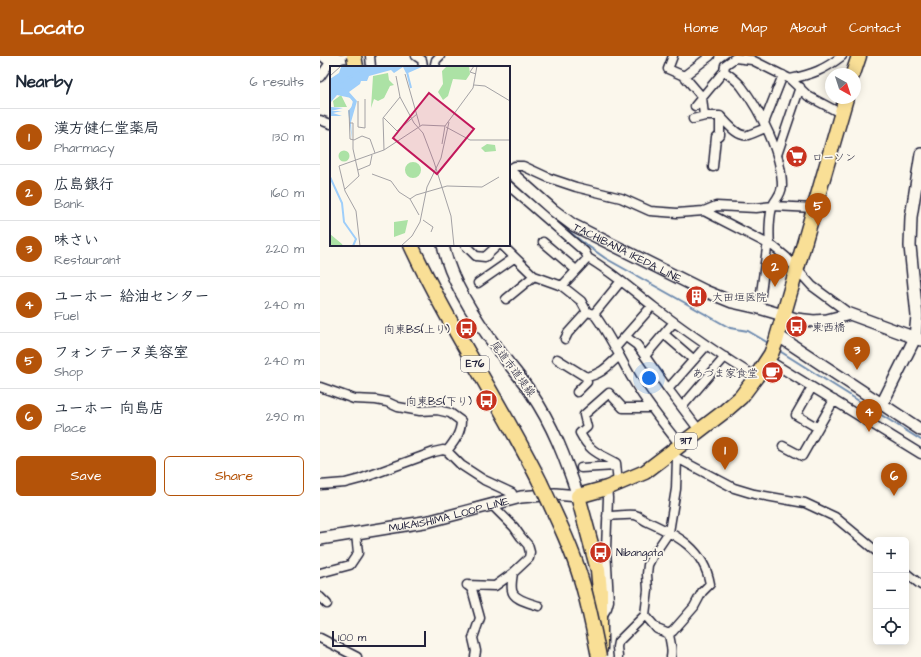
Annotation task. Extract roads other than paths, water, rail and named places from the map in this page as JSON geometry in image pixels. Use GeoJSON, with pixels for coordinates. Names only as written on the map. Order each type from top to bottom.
{"type":"FeatureCollection","features":[{"type":"Feature","properties":{"kind":"highway"},"geometry":{"type":"LineString","coordinates":[[354,56],[356,66]]}},
{"type":"Feature","properties":{"kind":"highway"},"geometry":{"type":"LineString","coordinates":[[855,68],[859,56]]}},
{"type":"Feature","properties":{"kind":"highway","name":"317"},"geometry":{"type":"LineString","coordinates":[[578,496],[612,486],[645,472],[676,452],[699,430],[725,411],[740,397],[756,378],[770,357],[777,338],[844,104]]}},
{"type":"Feature","properties":{"kind":"highway","name":"E76"},"geometry":{"type":"LineString","coordinates":[[412,246],[436,295],[514,431],[540,482],[581,578],[600,657]]}},
{"type":"Feature","properties":{"kind":"highway"},"geometry":{"type":"LineString","coordinates":[[578,496],[598,570],[601,618],[600,657]]}},
{"type":"Feature","properties":{"kind":"street"},"geometry":{"type":"LineString","coordinates":[[370,56],[371,66]]}},
{"type":"Feature","properties":{"kind":"street"},"geometry":{"type":"LineString","coordinates":[[416,56],[422,60],[422,66]]}},
{"type":"Feature","properties":{"kind":"street"},"geometry":{"type":"LineString","coordinates":[[436,66],[436,60],[440,56]]}},
{"type":"Feature","properties":{"kind":"street"},"geometry":{"type":"LineString","coordinates":[[673,56],[668,69],[684,76],[702,97],[704,116]]}},
{"type":"Feature","properties":{"kind":"street"},"geometry":{"type":"LineString","coordinates":[[684,76],[710,56]]}},
{"type":"Feature","properties":{"kind":"street"},"geometry":{"type":"LineString","coordinates":[[787,77],[813,74],[824,69],[842,56]]}},
{"type":"Feature","properties":{"kind":"street"},"geometry":{"type":"LineString","coordinates":[[695,106],[724,70],[730,57],[752,60],[787,77],[800,87],[808,96],[842,114]]}},
{"type":"Feature","properties":{"kind":"street"},"geometry":{"type":"LineString","coordinates":[[320,77],[330,59],[346,58],[359,66]]}},
{"type":"Feature","properties":{"kind":"street"},"geometry":{"type":"LineString","coordinates":[[724,70],[742,87],[765,126],[777,155],[782,186],[780,195],[773,206],[769,230],[770,245],[767,248],[759,308]]}},
{"type":"Feature","properties":{"kind":"street"},"geometry":{"type":"LineString","coordinates":[[693,119],[704,116],[720,116],[741,135],[747,136],[765,126],[787,77]]}},
{"type":"Feature","properties":{"kind":"street"},"geometry":{"type":"LineString","coordinates":[[777,155],[800,87]]}},
{"type":"Feature","properties":{"kind":"street"},"geometry":{"type":"LineString","coordinates":[[713,167],[716,137],[720,136],[720,116]]}},
{"type":"Feature","properties":{"kind":"street"},"geometry":{"type":"LineString","coordinates":[[320,120],[330,124]]}},
{"type":"Feature","properties":{"kind":"street"},"geometry":{"type":"LineString","coordinates":[[882,404],[918,339],[910,246],[911,217],[921,154]]}},
{"type":"Feature","properties":{"kind":"street"},"geometry":{"type":"LineString","coordinates":[[510,169],[514,166],[523,166],[549,178],[576,187],[620,198],[650,211],[677,213],[704,211],[716,206],[814,208]]}},
{"type":"Feature","properties":{"kind":"street","name":"TACHIBANA IKEDA LINE"},"geometry":{"type":"LineString","coordinates":[[510,171],[553,210],[573,225],[705,291],[732,302],[783,315]]}},
{"type":"Feature","properties":{"kind":"street"},"geometry":{"type":"LineString","coordinates":[[510,187],[585,252],[588,258],[605,268],[652,306],[706,346],[756,378]]}},
{"type":"Feature","properties":{"kind":"street"},"geometry":{"type":"LineString","coordinates":[[704,211],[774,247],[786,257],[812,286],[850,314],[918,339]]}},
{"type":"Feature","properties":{"kind":"street"},"geometry":{"type":"LineString","coordinates":[[543,242],[576,270]]}},
{"type":"Feature","properties":{"kind":"street","name":"尾道市道堤線"},"geometry":{"type":"LineString","coordinates":[[443,246],[459,287],[472,311],[499,352],[532,393],[558,440],[578,496]]}},
{"type":"Feature","properties":{"kind":"street"},"geometry":{"type":"LineString","coordinates":[[466,246],[476,256],[485,257],[497,246]]}},
{"type":"Feature","properties":{"kind":"street"},"geometry":{"type":"LineString","coordinates":[[503,246],[534,276],[562,286],[580,301],[602,325],[633,381],[651,408],[676,452],[734,488],[754,494],[805,503],[835,517],[873,549]]}},
{"type":"Feature","properties":{"kind":"street"},"geometry":{"type":"LineString","coordinates":[[478,282],[514,258]]}},
{"type":"Feature","properties":{"kind":"street"},"geometry":{"type":"LineString","coordinates":[[562,286],[588,258]]}},
{"type":"Feature","properties":{"kind":"street"},"geometry":{"type":"LineString","coordinates":[[506,299],[534,276]]}},
{"type":"Feature","properties":{"kind":"street"},"geometry":{"type":"LineString","coordinates":[[565,339],[568,333],[591,313],[621,281]]}},
{"type":"Feature","properties":{"kind":"street"},"geometry":{"type":"LineString","coordinates":[[557,359],[586,377],[602,372],[626,337],[652,306]]}},
{"type":"Feature","properties":{"kind":"street"},"geometry":{"type":"LineString","coordinates":[[783,315],[796,319],[814,321],[827,320],[850,314]]}},
{"type":"Feature","properties":{"kind":"street"},"geometry":{"type":"LineString","coordinates":[[645,356],[674,322]]}},
{"type":"Feature","properties":{"kind":"street"},"geometry":{"type":"LineString","coordinates":[[664,334],[694,360]]}},
{"type":"Feature","properties":{"kind":"street"},"geometry":{"type":"LineString","coordinates":[[626,337],[637,345],[699,430]]}},
{"type":"Feature","properties":{"kind":"street"},"geometry":{"type":"LineString","coordinates":[[777,338],[921,430]]}},
{"type":"Feature","properties":{"kind":"street"},"geometry":{"type":"LineString","coordinates":[[668,389],[706,346]]}},
{"type":"Feature","properties":{"kind":"street"},"geometry":{"type":"LineString","coordinates":[[682,407],[725,357]]}},
{"type":"Feature","properties":{"kind":"street"},"geometry":{"type":"LineString","coordinates":[[770,357],[812,387],[921,454]]}},
{"type":"Feature","properties":{"kind":"street"},"geometry":{"type":"LineString","coordinates":[[577,392],[586,382],[586,377]]}},
{"type":"Feature","properties":{"kind":"street"},"geometry":{"type":"LineString","coordinates":[[320,387],[354,399],[376,400],[387,402],[398,407],[420,411],[438,410],[450,413],[462,421],[461,428],[456,439],[447,451]]}},
{"type":"Feature","properties":{"kind":"street"},"geometry":{"type":"LineString","coordinates":[[812,387],[796,415],[818,428]]}},
{"type":"Feature","properties":{"kind":"street"},"geometry":{"type":"LineString","coordinates":[[601,618],[607,608],[608,600],[606,549],[608,498],[612,486],[616,463],[592,450],[586,444],[580,433],[587,427],[584,415],[609,393],[623,408],[651,408]]}},
{"type":"Feature","properties":{"kind":"street"},"geometry":{"type":"LineString","coordinates":[[783,446],[802,456],[834,400]]}},
{"type":"Feature","properties":{"kind":"street"},"geometry":{"type":"LineString","coordinates":[[320,485],[360,480],[443,450],[447,451],[461,465],[484,480],[512,493],[513,499]]}},
{"type":"Feature","properties":{"kind":"street"},"geometry":{"type":"LineString","coordinates":[[618,657],[618,642],[645,615],[648,590],[648,565],[669,532],[675,496],[676,452]]}},
{"type":"Feature","properties":{"kind":"street"},"geometry":{"type":"LineString","coordinates":[[581,468],[616,466]]}},
{"type":"Feature","properties":{"kind":"street","name":"MUKAISHIMA LOOP LINE"},"geometry":{"type":"LineString","coordinates":[[320,539],[430,522],[490,504],[521,497],[555,494],[578,496]]}},
{"type":"Feature","properties":{"kind":"street"},"geometry":{"type":"LineString","coordinates":[[475,657],[476,651],[473,638],[480,618],[472,589],[467,585],[495,586],[513,574],[529,558],[530,552],[528,545],[514,527],[490,504]]}},
{"type":"Feature","properties":{"kind":"street"},"geometry":{"type":"LineString","coordinates":[[607,516],[633,515],[669,532],[692,547],[704,566],[709,577],[710,584],[702,592],[694,607],[673,632],[669,634]]}},
{"type":"Feature","properties":{"kind":"street"},"geometry":{"type":"LineString","coordinates":[[320,573],[350,565],[358,552],[356,534]]}},
{"type":"Feature","properties":{"kind":"street"},"geometry":{"type":"LineString","coordinates":[[513,574],[511,591],[514,596],[539,606]]}},
{"type":"Feature","properties":{"kind":"street"},"geometry":{"type":"LineString","coordinates":[[909,574],[921,574]]}},
{"type":"Feature","properties":{"kind":"street"},"geometry":{"type":"LineString","coordinates":[[909,575],[921,585]]}},
{"type":"Feature","properties":{"kind":"street"},"geometry":{"type":"LineString","coordinates":[[320,597],[327,604]]}},
{"type":"Feature","properties":{"kind":"street"},"geometry":{"type":"LineString","coordinates":[[645,615],[657,629],[669,634]]}},
{"type":"Feature","properties":{"kind":"street"},"geometry":{"type":"LineString","coordinates":[[669,634],[670,643],[673,648],[671,657]]}},
{"type":"Feature","properties":{"kind":"street"},"geometry":{"type":"LineString","coordinates":[[320,638],[357,657]]}},
{"type":"Feature","properties":{"kind":"waterway"},"geometry":{"type":"LineString","coordinates":[[510,181],[550,216],[605,258],[730,328],[748,331],[770,344]]}},
{"type":"Feature","properties":{"kind":"waterway"},"geometry":{"type":"LineString","coordinates":[[778,350],[921,440]]}},
{"type":"Feature","properties":{"kind":"place","name":"ローソン"},"geometry":{"type":"Point","coordinates":[796,157]}},
{"type":"Feature","properties":{"kind":"place","name":"フォンテーヌ美容室"},"geometry":{"type":"Point","coordinates":[818,226]}},
{"type":"Feature","properties":{"kind":"place","name":"広島銀行"},"geometry":{"type":"Point","coordinates":[775,287]}},
{"type":"Feature","properties":{"kind":"place","name":"大田垣医院"},"geometry":{"type":"Point","coordinates":[696,297]}},
{"type":"Feature","properties":{"kind":"place","name":"東西橋"},"geometry":{"type":"Point","coordinates":[796,327]}},
{"type":"Feature","properties":{"kind":"place","name":"向東BS(上り)"},"geometry":{"type":"Point","coordinates":[466,329]}},
{"type":"Feature","properties":{"kind":"place","name":"味さい"},"geometry":{"type":"Point","coordinates":[857,370]}},
{"type":"Feature","properties":{"kind":"place","name":"あづま家食堂"},"geometry":{"type":"Point","coordinates":[773,373]}},
{"type":"Feature","properties":{"kind":"place","name":"向東BS(下り)"},"geometry":{"type":"Point","coordinates":[487,401]}},
{"type":"Feature","properties":{"kind":"place","name":"ユーホー 給油センター"},"geometry":{"type":"Point","coordinates":[869,432]}},
{"type":"Feature","properties":{"kind":"place","name":"漢方健仁堂薬局"},"geometry":{"type":"Point","coordinates":[725,470]}},
{"type":"Feature","properties":{"kind":"place","name":"ユーホー 向島店"},"geometry":{"type":"Point","coordinates":[894,496]}},
{"type":"Feature","properties":{"kind":"place","name":"Nibangata"},"geometry":{"type":"Point","coordinates":[601,552]}}]}
